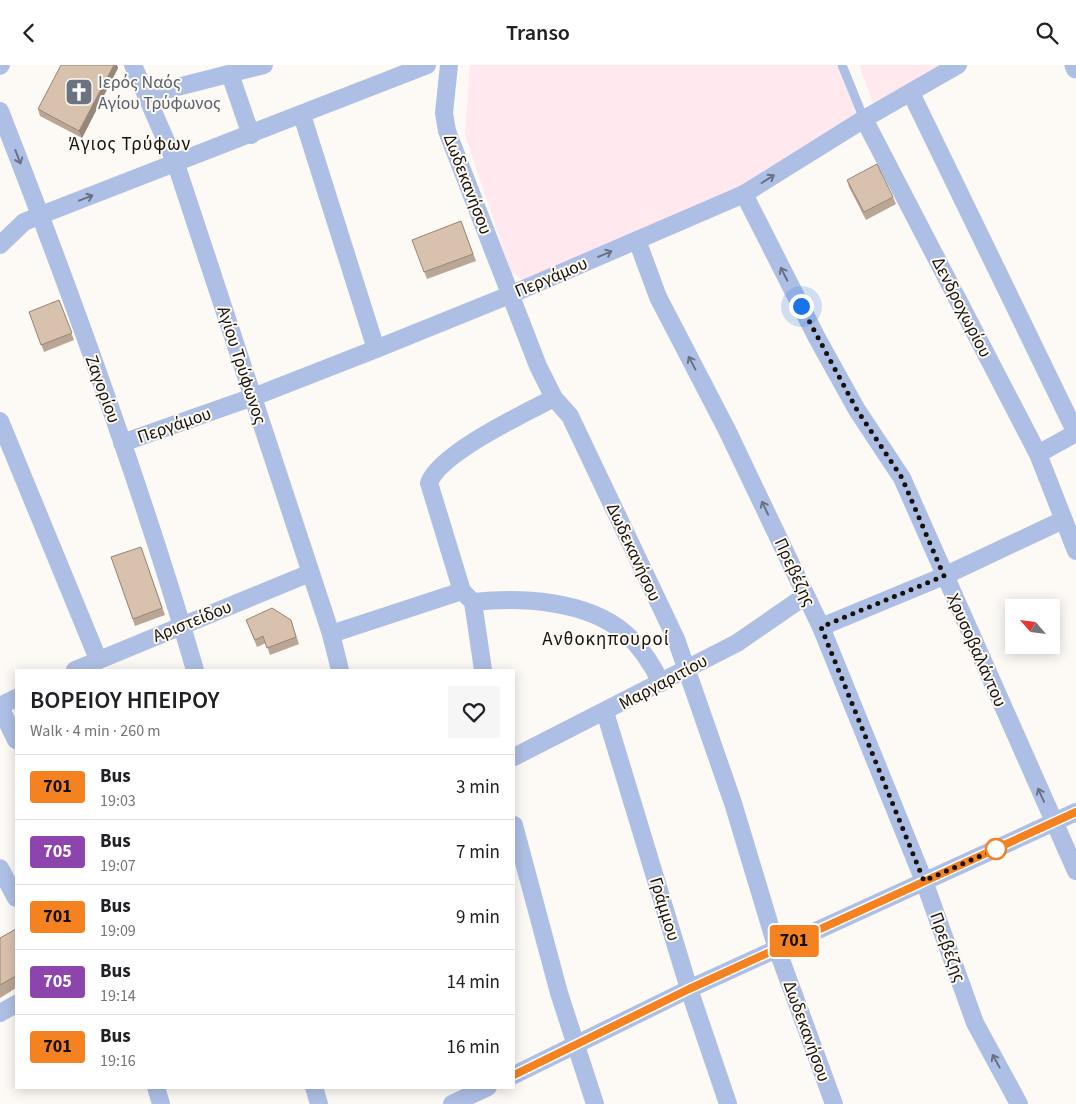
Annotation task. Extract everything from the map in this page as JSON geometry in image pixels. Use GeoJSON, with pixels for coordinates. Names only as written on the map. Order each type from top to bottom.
{"type":"FeatureCollection","features":[{"type":"Feature","properties":{"kind":"street","name":"Αγίου Τρύφωνος"},"geometry":{"type":"LineString","coordinates":[[133,65],[176,164],[331,634],[340,669]]}},
{"type":"Feature","properties":{"kind":"street"},"geometry":{"type":"LineString","coordinates":[[0,245],[24,223],[41,215],[427,65]]}},
{"type":"Feature","properties":{"kind":"street","name":"Δωδεκανήσου"},"geometry":{"type":"LineString","coordinates":[[449,65],[444,113],[447,131],[512,294],[538,367],[554,398],[570,416],[676,639],[733,803],[777,949],[834,1104]]}},
{"type":"Feature","properties":{"kind":"street","name":"Περγάμου"},"geometry":{"type":"LineString","coordinates":[[122,443],[253,397],[376,349],[512,294],[744,194],[864,119],[958,65]]}},
{"type":"Feature","properties":{"kind":"street"},"geometry":{"type":"LineString","coordinates":[[146,95],[230,74],[254,66]]}},
{"type":"Feature","properties":{"kind":"street"},"geometry":{"type":"LineString","coordinates":[[230,74],[251,135]]}},
{"type":"Feature","properties":{"kind":"street"},"geometry":{"type":"LineString","coordinates":[[911,93],[1076,433],[1038,454]]}},
{"type":"Feature","properties":{"kind":"street","name":"Ζαγορίου"},"geometry":{"type":"LineString","coordinates":[[0,111],[41,215],[122,443],[195,669]]}},
{"type":"Feature","properties":{"kind":"street"},"geometry":{"type":"LineString","coordinates":[[302,115],[376,349]]}},
{"type":"Feature","properties":{"kind":"street","name":"Δενδροχωρίου"},"geometry":{"type":"LineString","coordinates":[[864,119],[1038,454],[1076,551]]}},
{"type":"Feature","properties":{"kind":"street","name":"Χρυσοβαλάντου"},"geometry":{"type":"LineString","coordinates":[[744,194],[817,338],[857,410],[902,478],[1076,871]]}},
{"type":"Feature","properties":{"kind":"street","name":"Πρεβέζης"},"geometry":{"type":"LineString","coordinates":[[637,240],[658,297],[727,430],[821,627],[924,881],[975,1023],[1019,1104]]}},
{"type":"Feature","properties":{"kind":"street"},"geometry":{"type":"LineString","coordinates":[[483,669],[468,596],[429,483],[431,478],[481,436],[554,398]]}},
{"type":"Feature","properties":{"kind":"street"},"geometry":{"type":"LineString","coordinates":[[0,421],[98,659]]}},
{"type":"Feature","properties":{"kind":"street"},"geometry":{"type":"LineString","coordinates":[[821,627],[944,576],[1063,520]]}},
{"type":"Feature","properties":{"kind":"street","name":"Αριστείδου"},"geometry":{"type":"LineString","coordinates":[[77,669],[310,573]]}},
{"type":"Feature","properties":{"kind":"street"},"geometry":{"type":"LineString","coordinates":[[331,634],[468,596],[544,603],[584,612],[602,619],[624,633],[633,641],[651,664],[661,683]]}},
{"type":"Feature","properties":{"kind":"street","name":"Μαργαριτίου"},"geometry":{"type":"LineString","coordinates":[[515,757],[737,643],[805,596]]}},
{"type":"Feature","properties":{"kind":"street"},"geometry":{"type":"LineString","coordinates":[[15,699],[0,707],[15,738]]}},
{"type":"Feature","properties":{"kind":"street","name":"Γράμμου"},"geometry":{"type":"LineString","coordinates":[[605,712],[689,989],[728,1104]]}},
{"type":"Feature","properties":{"kind":"street"},"geometry":{"type":"LineString","coordinates":[[515,1075],[689,989],[1076,812]]}},
{"type":"Feature","properties":{"kind":"street"},"geometry":{"type":"LineString","coordinates":[[515,829],[576,1046],[595,1104]]}},
{"type":"Feature","properties":{"kind":"street"},"geometry":{"type":"LineString","coordinates":[[0,868],[15,896]]}},
{"type":"Feature","properties":{"kind":"street"},"geometry":{"type":"LineString","coordinates":[[0,1013],[15,1005]]}},
{"type":"Feature","properties":{"kind":"street"},"geometry":{"type":"LineString","coordinates":[[157,1089],[161,1104]]}},
{"type":"Feature","properties":{"kind":"street"},"geometry":{"type":"LineString","coordinates":[[315,1089],[319,1104]]}},
{"type":"Feature","properties":{"kind":"street"},"geometry":{"type":"LineString","coordinates":[[452,1104],[484,1089]]}},
{"type":"Feature","properties":{"kind":"lane","name":"Δενδροχωρίου"},"geometry":{"type":"LineString","coordinates":[[842,65],[864,119]]}},
{"type":"Feature","properties":{"kind":"shaded area"},"geometry":{"type":"Polygon","coordinates":[[[470,65],[837,65],[858,116],[742,189],[526,282],[511,272],[465,135],[470,65]]]}},
{"type":"Feature","properties":{"kind":"shaded area"},"geometry":{"type":"Polygon","coordinates":[[[859,65],[947,65],[908,87],[873,103],[859,65]]]}},
{"type":"Feature","properties":{"kind":"building","name":"Ιερός Ναός Αγίου Τρύφωνος"},"geometry":{"type":"Polygon","coordinates":[[[61,65],[114,65],[79,131],[38,109],[61,65]]]}},
{"type":"Feature","properties":{"kind":"building"},"geometry":{"type":"Polygon","coordinates":[[[877,164],[893,197],[864,212],[847,180],[877,164]]]}},
{"type":"Feature","properties":{"kind":"building"},"geometry":{"type":"Polygon","coordinates":[[[461,221],[473,254],[424,272],[412,240],[461,221]]]}},
{"type":"Feature","properties":{"kind":"building"},"geometry":{"type":"Polygon","coordinates":[[[59,300],[72,333],[41,345],[29,312],[59,300]]]}},
{"type":"Feature","properties":{"kind":"building"},"geometry":{"type":"Polygon","coordinates":[[[141,547],[162,608],[133,619],[111,557],[141,547]]]}},
{"type":"Feature","properties":{"kind":"building"},"geometry":{"type":"Polygon","coordinates":[[[272,608],[291,620],[296,637],[267,648],[263,636],[255,640],[246,620],[272,608]]]}},
{"type":"Feature","properties":{"kind":"building"},"geometry":{"type":"Polygon","coordinates":[[[15,930],[15,977],[0,985],[0,938],[15,930]]]}},
{"type":"Feature","properties":{"kind":"bus line","name":"701"},"geometry":{"type":"LineString","coordinates":[[515,1075],[689,989],[1076,812]]}},
{"type":"Feature","properties":{"kind":"place","name":"Ιερός Ναός Αγίου Τρύφωνος"},"geometry":{"type":"Point","coordinates":[79,92]}},
{"type":"Feature","properties":{"kind":"district","name":"Άγιος Τρύφων"},"geometry":{"type":"Point","coordinates":[130,143]}},
{"type":"Feature","properties":{"kind":"district","name":"Ανθοκηπουροί"},"geometry":{"type":"Point","coordinates":[606,638]}},
{"type":"Feature","properties":{"kind":"route"},"geometry":{"type":"LineString","coordinates":[[801,306],[857,410],[902,478],[944,576],[821,627],[924,881],[996,849]]}}]}
